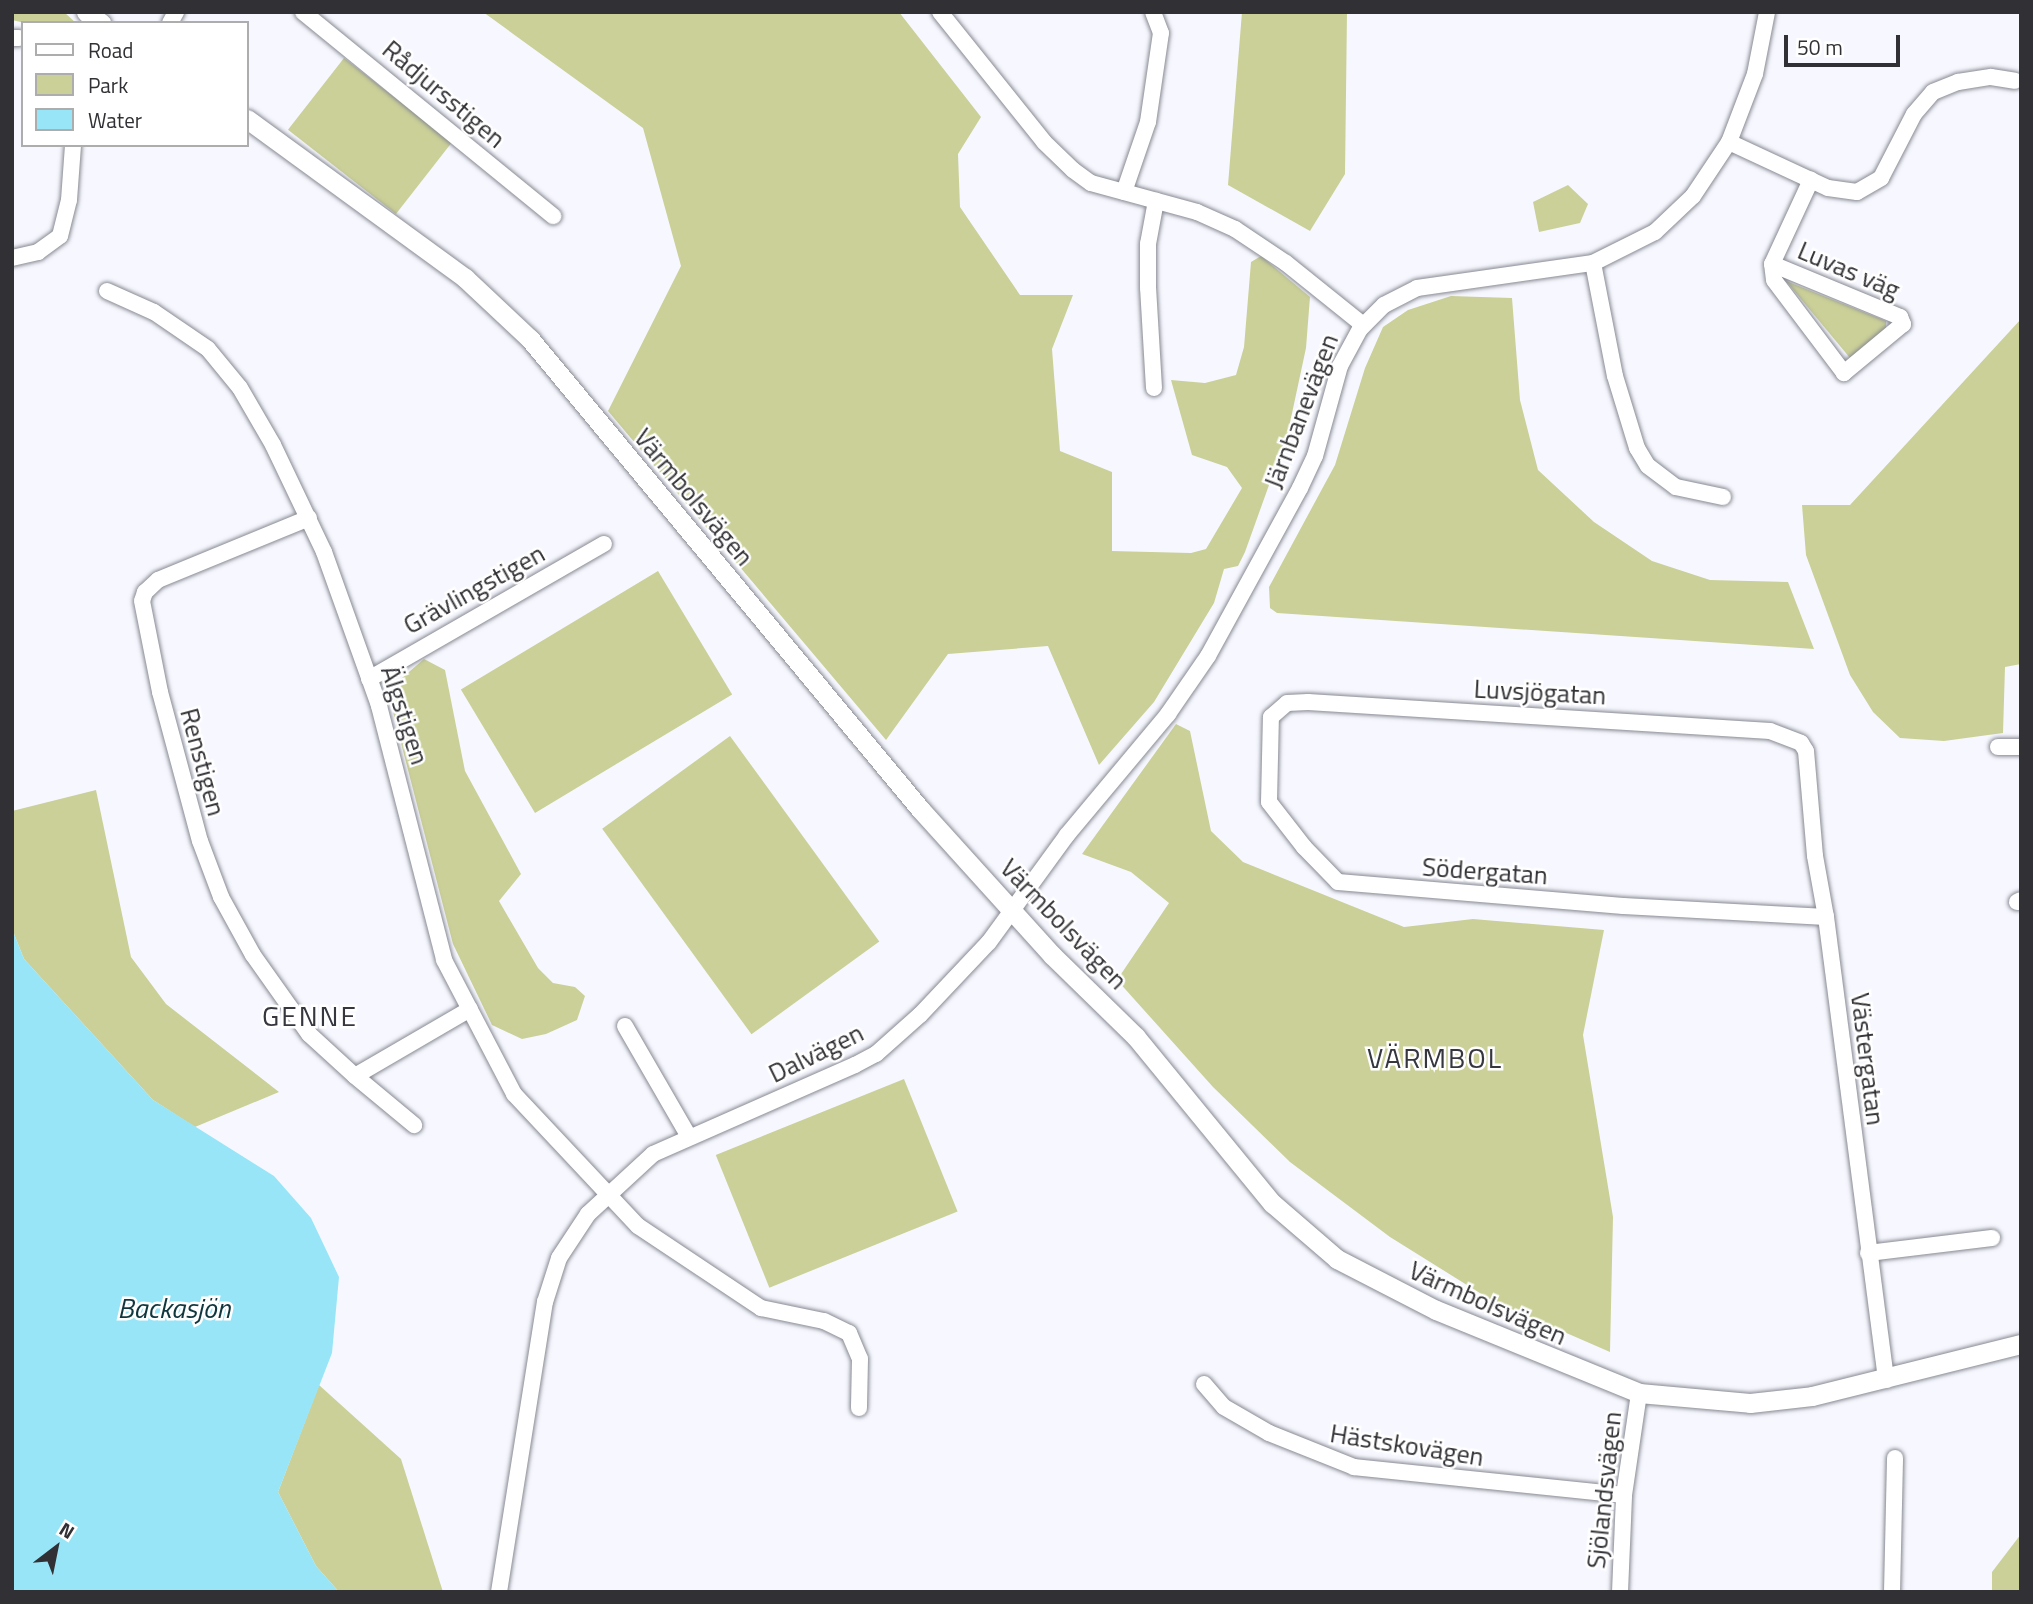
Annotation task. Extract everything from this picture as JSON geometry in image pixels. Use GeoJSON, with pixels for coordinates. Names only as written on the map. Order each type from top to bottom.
{"type":"FeatureCollection","features":[{"type":"Feature","properties":{"kind":"street","name":"Rådjursstigen"},"geometry":{"type":"LineString","coordinates":[[303,12],[553,216]]}},
{"type":"Feature","properties":{"kind":"street"},"geometry":{"type":"LineString","coordinates":[[1124,192],[1148,122],[1161,33],[1153,12]]}},
{"type":"Feature","properties":{"kind":"street","name":"Järnbanevägen"},"geometry":{"type":"LineString","coordinates":[[1012,910],[1067,835],[1168,714],[1208,656],[1300,488],[1321,436],[1340,366],[1363,325],[1384,305],[1417,288],[1593,263],[1655,232],[1676,213],[1728,142],[1755,74],[1767,12]]}},
{"type":"Feature","properties":{"kind":"street"},"geometry":{"type":"LineString","coordinates":[[945,15],[1061,159],[1091,183],[1156,201],[1234,229],[1286,264],[1363,325]]}},
{"type":"Feature","properties":{"kind":"street"},"geometry":{"type":"LineString","coordinates":[[1728,142],[1842,192],[1872,186],[1889,166],[1920,103],[1933,92],[1958,82],[1991,77],[2015,81]]}},
{"type":"Feature","properties":{"kind":"street","name":"Värmbolsvägen"},"geometry":{"type":"LineString","coordinates":[[248,120],[466,278],[530,339],[857,735],[1012,910],[1136,1037],[1272,1203],[1337,1259],[1436,1310],[1639,1393],[1750,1403],[1886,1380],[2021,1344]]}},
{"type":"Feature","properties":{"kind":"street"},"geometry":{"type":"LineString","coordinates":[[12,258],[38,252],[60,236],[69,200],[74,147]]}},
{"type":"Feature","properties":{"kind":"street","name":"Luvas väg"},"geometry":{"type":"LineString","coordinates":[[1772,264],[1900,317],[1903,324],[1844,373],[1774,280],[1772,264],[1811,180]]}},
{"type":"Feature","properties":{"kind":"street"},"geometry":{"type":"LineString","coordinates":[[1154,388],[1148,266],[1156,201]]}},
{"type":"Feature","properties":{"kind":"street"},"geometry":{"type":"LineString","coordinates":[[1593,263],[1615,376],[1637,448],[1648,466],[1676,487],[1723,498]]}},
{"type":"Feature","properties":{"kind":"street","name":"Älgstigen"},"geometry":{"type":"LineString","coordinates":[[107,291],[189,332],[225,367],[273,445],[309,518],[369,679],[392,750],[437,938],[514,1094],[607,1193]]}},
{"type":"Feature","properties":{"kind":"street","name":"Renstigen"},"geometry":{"type":"LineString","coordinates":[[309,518],[158,580],[142,601],[177,766],[221,897],[253,955],[309,1034],[414,1125]]}},
{"type":"Feature","properties":{"kind":"street","name":"Grävlingstigen"},"geometry":{"type":"LineString","coordinates":[[369,679],[604,544]]}},
{"type":"Feature","properties":{"kind":"street","name":"Luvsjögatan"},"geometry":{"type":"LineString","coordinates":[[1275,712],[1287,703],[1308,702],[1587,719],[1770,731],[1791,736],[1802,745]]}},
{"type":"Feature","properties":{"kind":"street","name":"Södergatan"},"geometry":{"type":"LineString","coordinates":[[1275,712],[1268,732],[1269,802],[1304,848],[1338,882],[1623,906],[1826,918]]}},
{"type":"Feature","properties":{"kind":"street","name":"Västergatan"},"geometry":{"type":"LineString","coordinates":[[1802,745],[1886,1380]]}},
{"type":"Feature","properties":{"kind":"street"},"geometry":{"type":"LineString","coordinates":[[1998,747],[2021,747]]}},
{"type":"Feature","properties":{"kind":"street","name":"Dalvägen"},"geometry":{"type":"LineString","coordinates":[[499,1592],[550,1281],[574,1233],[607,1193],[653,1154],[876,1054],[920,1015],[1012,910]]}},
{"type":"Feature","properties":{"kind":"street"},"geometry":{"type":"LineString","coordinates":[[355,1076],[470,1009]]}},
{"type":"Feature","properties":{"kind":"street"},"geometry":{"type":"LineString","coordinates":[[625,1026],[689,1137]]}},
{"type":"Feature","properties":{"kind":"street"},"geometry":{"type":"LineString","coordinates":[[607,1193],[638,1226],[743,1299],[761,1308],[831,1323],[849,1334],[860,1359],[859,1408]]}},
{"type":"Feature","properties":{"kind":"street"},"geometry":{"type":"LineString","coordinates":[[1868,1253],[1992,1238]]}},
{"type":"Feature","properties":{"kind":"street","name":"Hästskovägen"},"geometry":{"type":"LineString","coordinates":[[1204,1384],[1224,1408],[1269,1433],[1320,1458],[1354,1467],[1624,1495]]}},
{"type":"Feature","properties":{"kind":"street","name":"Sjölandsvägen"},"geometry":{"type":"LineString","coordinates":[[1620,1592],[1624,1495],[1639,1393]]}},
{"type":"Feature","properties":{"kind":"street"},"geometry":{"type":"LineString","coordinates":[[1892,1592],[1895,1458]]}},
{"type":"Feature","properties":{"kind":"green space"},"geometry":{"type":"Polygon","coordinates":[[[12,12],[64,12],[74,21],[21,22],[12,20],[12,12]]]}},
{"type":"Feature","properties":{"kind":"green space"},"geometry":{"type":"Polygon","coordinates":[[[483,12],[899,12],[981,117],[958,154],[960,207],[1020,295],[1073,295],[1052,349],[1060,451],[1112,472],[1112,551],[1191,553],[1206,549],[1242,488],[1227,467],[1192,455],[1171,380],[1205,383],[1236,375],[1244,347],[1251,262],[1261,256],[1310,297],[1306,348],[1288,432],[1245,552],[1238,566],[1224,569],[1214,603],[1154,702],[1099,765],[1048,646],[948,654],[886,740],[608,411],[681,266],[643,128],[483,12]]]}},
{"type":"Feature","properties":{"kind":"green space"},"geometry":{"type":"Polygon","coordinates":[[[1242,12],[1347,12],[1345,174],[1310,231],[1228,185],[1242,12]]]}},
{"type":"Feature","properties":{"kind":"green space"},"geometry":{"type":"Polygon","coordinates":[[[344,58],[452,142],[396,214],[288,130],[344,58]]]}},
{"type":"Feature","properties":{"kind":"green space"},"geometry":{"type":"Polygon","coordinates":[[[1568,185],[1588,204],[1580,223],[1539,232],[1533,202],[1568,185]]]}},
{"type":"Feature","properties":{"kind":"green space"},"geometry":{"type":"Polygon","coordinates":[[[1786,281],[1886,321],[1886,329],[1850,358],[1786,281]]]}},
{"type":"Feature","properties":{"kind":"green space"},"geometry":{"type":"Polygon","coordinates":[[[1451,296],[1512,298],[1520,400],[1538,470],[1594,522],[1652,561],[1710,580],[1788,582],[1814,649],[1277,613],[1270,608],[1269,587],[1335,465],[1365,368],[1383,327],[1408,310],[1451,296]]]}},
{"type":"Feature","properties":{"kind":"green space"},"geometry":{"type":"Polygon","coordinates":[[[2021,319],[2021,664],[2005,667],[2003,733],[1944,741],[1900,738],[1873,712],[1850,675],[1806,555],[1802,505],[1850,505],[2021,319]]]}},
{"type":"Feature","properties":{"kind":"green space"},"geometry":{"type":"Polygon","coordinates":[[[658,571],[732,694],[535,813],[461,689],[658,571]]]}},
{"type":"Feature","properties":{"kind":"green space"},"geometry":{"type":"Polygon","coordinates":[[[424,659],[445,670],[465,771],[521,874],[499,901],[538,968],[553,983],[575,987],[585,996],[577,1020],[546,1034],[522,1039],[492,1025],[453,944],[392,708],[395,684],[424,659]]]}},
{"type":"Feature","properties":{"kind":"green space"},"geometry":{"type":"Polygon","coordinates":[[[1176,724],[1190,731],[1211,831],[1243,862],[1404,927],[1473,919],[1604,930],[1583,1035],[1613,1217],[1610,1352],[1491,1300],[1390,1237],[1290,1162],[1213,1087],[1117,980],[1169,903],[1131,872],[1082,854],[1176,724]]]}},
{"type":"Feature","properties":{"kind":"green space"},"geometry":{"type":"Polygon","coordinates":[[[730,736],[879,941],[751,1034],[602,829],[730,736]]]}},
{"type":"Feature","properties":{"kind":"green space"},"geometry":{"type":"Polygon","coordinates":[[[96,790],[131,957],[166,1004],[279,1092],[195,1127],[153,1100],[24,959],[12,929],[12,811],[96,790]]]}},
{"type":"Feature","properties":{"kind":"green space"},"geometry":{"type":"Polygon","coordinates":[[[904,1079],[958,1212],[769,1288],[716,1155],[904,1079]]]}},
{"type":"Feature","properties":{"kind":"green space"},"geometry":{"type":"Polygon","coordinates":[[[319,1385],[401,1459],[443,1592],[339,1592],[316,1566],[278,1492],[319,1385]]]}},
{"type":"Feature","properties":{"kind":"green space"},"geometry":{"type":"Polygon","coordinates":[[[2021,1534],[2021,1592],[1992,1592],[1992,1572],[2021,1534]]]}},
{"type":"Feature","properties":{"kind":"water","name":"Backasjön"},"geometry":{"type":"Polygon","coordinates":[[[12,929],[24,959],[153,1100],[274,1176],[311,1218],[339,1277],[332,1353],[278,1492],[316,1566],[339,1592],[12,1592],[12,929]]]}},
{"type":"Feature","properties":{"kind":"district","name":"GENNE"},"geometry":{"type":"Point","coordinates":[310,1016]}},
{"type":"Feature","properties":{"kind":"district","name":"VÄRMBOL"},"geometry":{"type":"Point","coordinates":[1435,1058]}}]}
